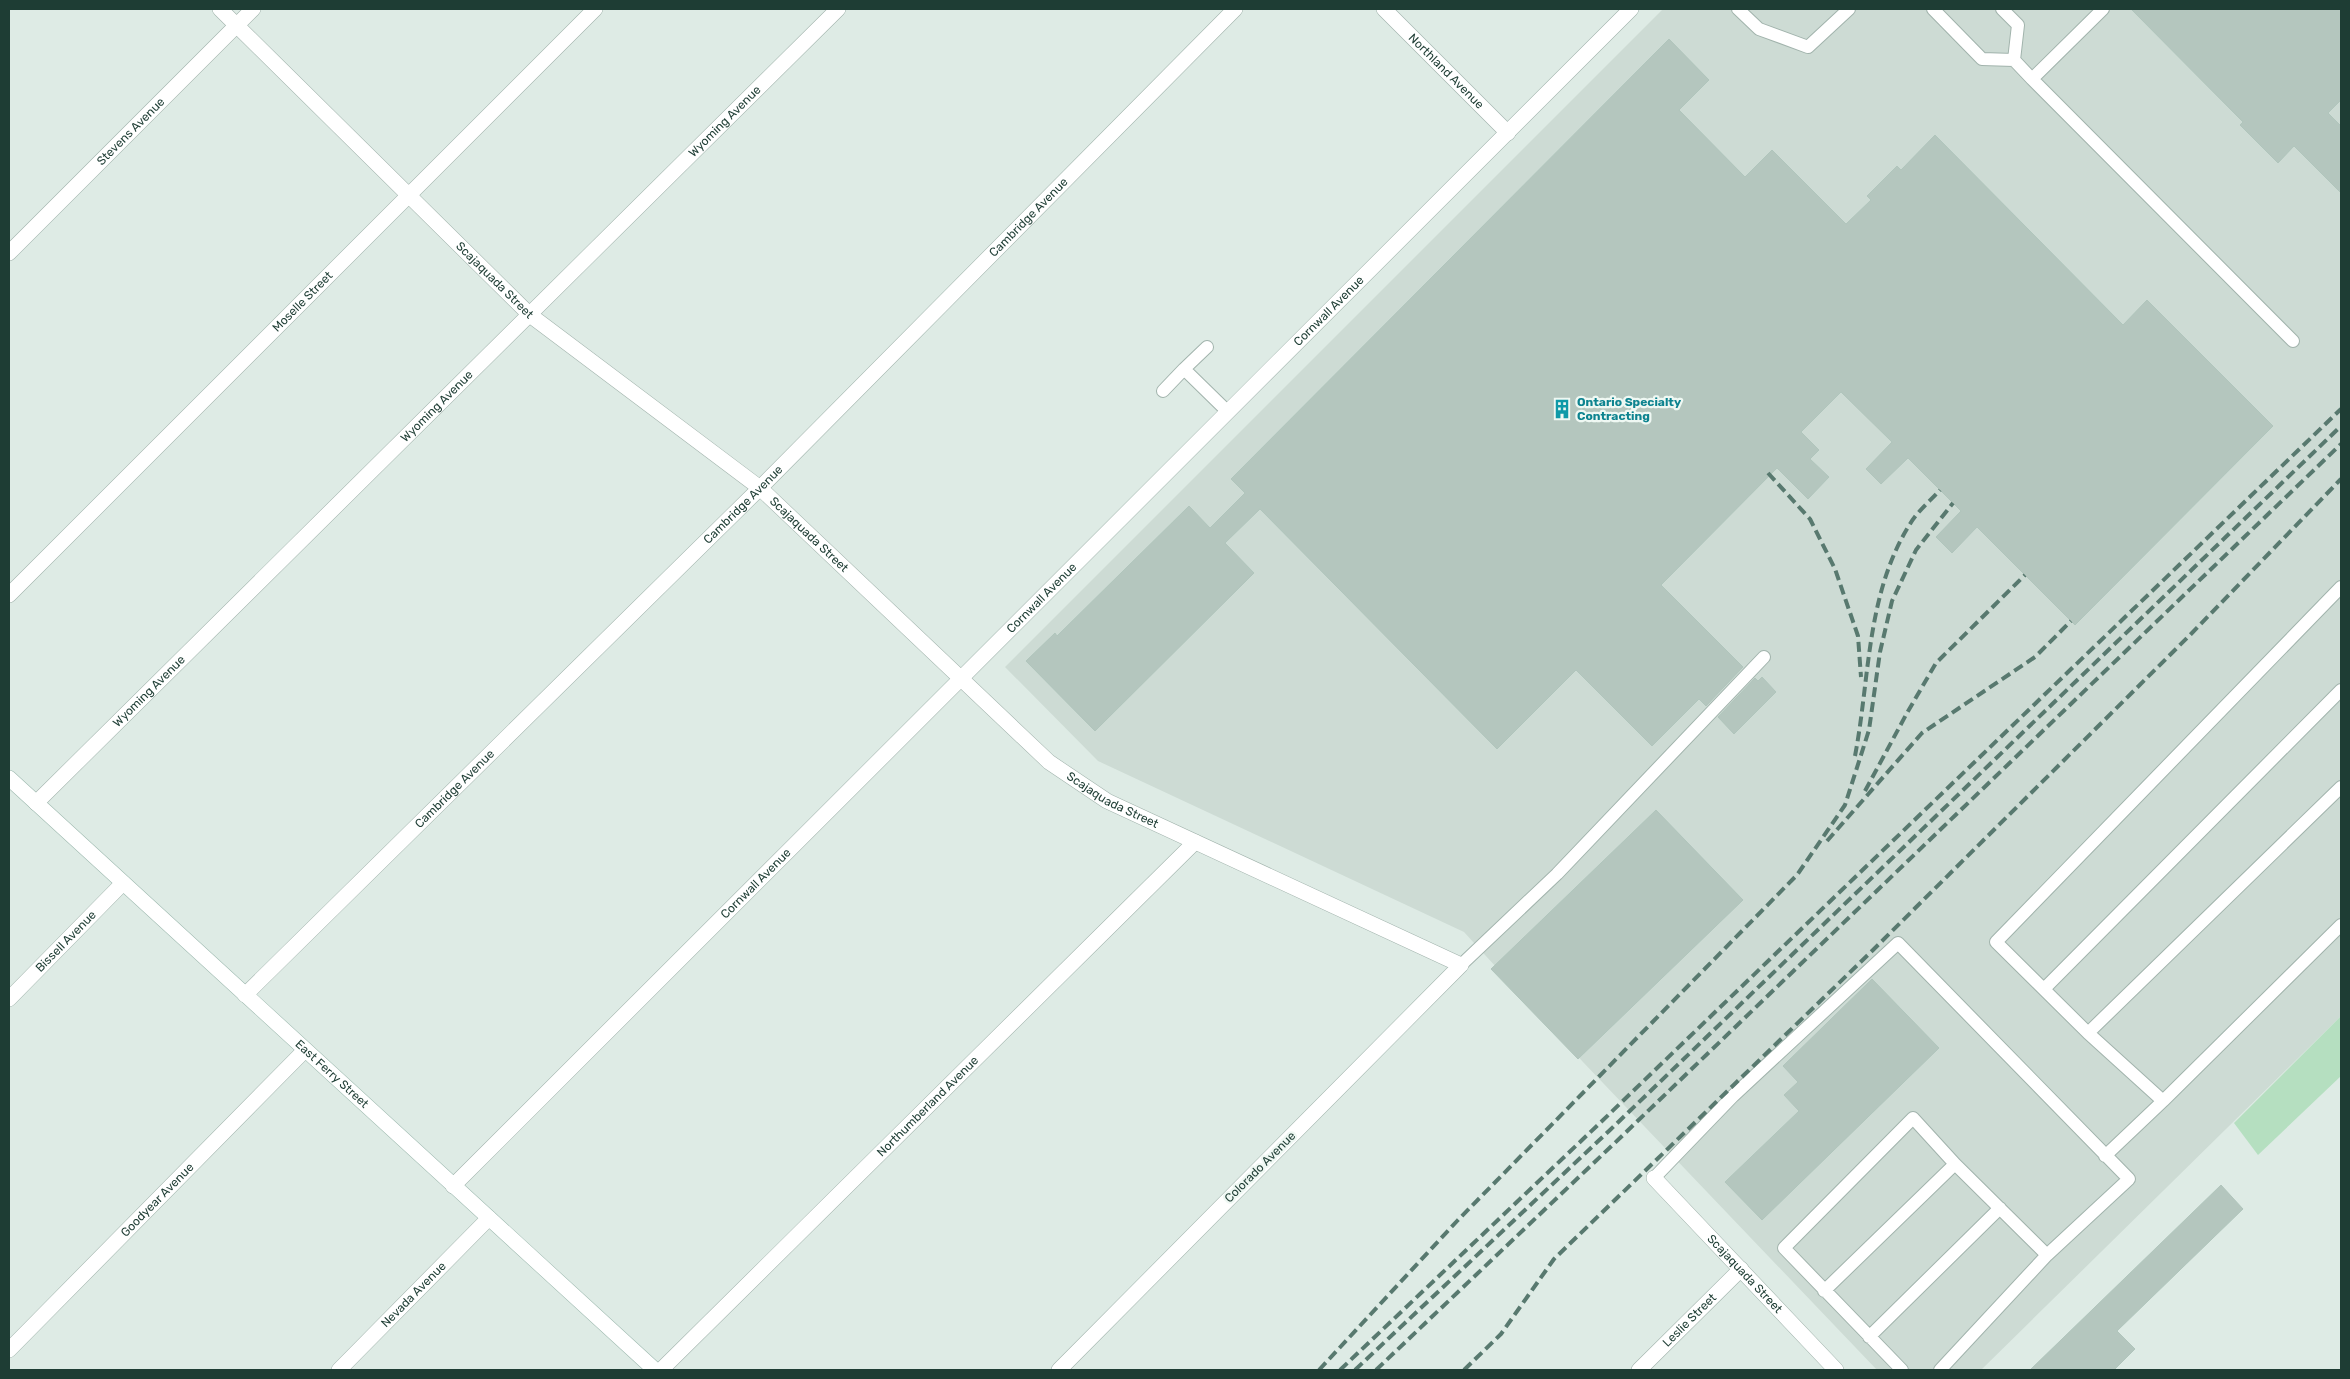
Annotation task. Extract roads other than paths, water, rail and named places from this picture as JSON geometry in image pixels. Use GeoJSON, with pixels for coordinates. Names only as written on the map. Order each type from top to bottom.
{"type":"FeatureCollection","features":[{"type":"Feature","properties":{"kind":"street","name":"Scajaquada Street"},"geometry":{"type":"LineString","coordinates":[[220,9],[530,315],[760,488],[1049,762],[1087,790],[1461,966]]}},
{"type":"Feature","properties":{"kind":"street","name":"Stevens Avenue"},"geometry":{"type":"LineString","coordinates":[[9,253],[253,9]]}},
{"type":"Feature","properties":{"kind":"street","name":"Moselle Street"},"geometry":{"type":"LineString","coordinates":[[9,595],[595,9]]}},
{"type":"Feature","properties":{"kind":"street","name":"Wyoming Avenue"},"geometry":{"type":"LineString","coordinates":[[36,803],[838,9]]}},
{"type":"Feature","properties":{"kind":"street","name":"Cambridge Avenue"},"geometry":{"type":"LineString","coordinates":[[245,995],[760,488],[1235,9]]}},
{"type":"Feature","properties":{"kind":"street","name":"Northland Avenue"},"geometry":{"type":"LineString","coordinates":[[1384,9],[1508,132]]}},
{"type":"Feature","properties":{"kind":"street","name":"Cornwall Avenue"},"geometry":{"type":"LineString","coordinates":[[453,1186],[1631,9]]}},
{"type":"Feature","properties":{"kind":"street","name":"East Ferry Street"},"geometry":{"type":"LineString","coordinates":[[9,778],[655,1370]]}},
{"type":"Feature","properties":{"kind":"street","name":"Northumberland Avenue"},"geometry":{"type":"LineString","coordinates":[[661,1370],[1195,842]]}},
{"type":"Feature","properties":{"kind":"street","name":"Bissell Avenue"},"geometry":{"type":"LineString","coordinates":[[9,999],[123,883]]}},
{"type":"Feature","properties":{"kind":"street","name":"Colorado Avenue"},"geometry":{"type":"LineString","coordinates":[[1059,1370],[1461,966]]}},
{"type":"Feature","properties":{"kind":"street","name":"Goodyear Avenue"},"geometry":{"type":"LineString","coordinates":[[9,1350],[305,1050]]}},
{"type":"Feature","properties":{"kind":"street","name":"Scajaquada Street"},"geometry":{"type":"LineString","coordinates":[[1654,1178],[1836,1370]]}},
{"type":"Feature","properties":{"kind":"street","name":"Nevada Avenue"},"geometry":{"type":"LineString","coordinates":[[339,1370],[488,1218]]}},
{"type":"Feature","properties":{"kind":"street","name":"Leslie Street"},"geometry":{"type":"LineString","coordinates":[[1639,1370],[1741,1269]]}},
{"type":"Feature","properties":{"kind":"lane"},"geometry":{"type":"LineString","coordinates":[[1738,9],[1760,29],[1808,47],[1849,9]]}},
{"type":"Feature","properties":{"kind":"lane"},"geometry":{"type":"LineString","coordinates":[[1933,9],[1982,59],[2014,60],[2293,342]]}},
{"type":"Feature","properties":{"kind":"lane"},"geometry":{"type":"LineString","coordinates":[[2002,9],[2018,25],[2014,60]]}},
{"type":"Feature","properties":{"kind":"lane"},"geometry":{"type":"LineString","coordinates":[[2032,79],[2103,9]]}},
{"type":"Feature","properties":{"kind":"lane"},"geometry":{"type":"LineString","coordinates":[[1163,392],[1207,347]]}},
{"type":"Feature","properties":{"kind":"lane"},"geometry":{"type":"LineString","coordinates":[[1184,369],[1228,412]]}},
{"type":"Feature","properties":{"kind":"lane"},"geometry":{"type":"LineString","coordinates":[[2163,1101],[2088,1033],[1996,942],[2341,587]]}},
{"type":"Feature","properties":{"kind":"lane"},"geometry":{"type":"LineString","coordinates":[[1461,966],[1557,874],[1764,657]]}},
{"type":"Feature","properties":{"kind":"lane"},"geometry":{"type":"LineString","coordinates":[[2044,989],[2341,690]]}},
{"type":"Feature","properties":{"kind":"lane"},"geometry":{"type":"LineString","coordinates":[[2088,1033],[2341,787]]}},
{"type":"Feature","properties":{"kind":"lane"},"geometry":{"type":"LineString","coordinates":[[2105,1156],[2341,925]]}},
{"type":"Feature","properties":{"kind":"lane"},"geometry":{"type":"LineString","coordinates":[[1654,1178],[1733,1096],[1898,943],[2129,1179],[2047,1255],[1940,1370]]}},
{"type":"Feature","properties":{"kind":"lane"},"geometry":{"type":"LineString","coordinates":[[1902,1370],[1784,1248],[1913,1118],[1955,1164],[2047,1255]]}},
{"type":"Feature","properties":{"kind":"lane"},"geometry":{"type":"LineString","coordinates":[[1824,1291],[1955,1164]]}},
{"type":"Feature","properties":{"kind":"lane"},"geometry":{"type":"LineString","coordinates":[[1869,1337],[2000,1208]]}},
{"type":"Feature","properties":{"kind":"railway"},"geometry":{"type":"LineString","coordinates":[[1340,1370],[1601,1122],[2341,409]]}},
{"type":"Feature","properties":{"kind":"railway"},"geometry":{"type":"LineString","coordinates":[[1355,1370],[1610,1130],[2341,426]]}},
{"type":"Feature","properties":{"kind":"railway"},"geometry":{"type":"LineString","coordinates":[[1376,1370],[1621,1137],[2341,444]]}},
{"type":"Feature","properties":{"kind":"railway"},"geometry":{"type":"LineString","coordinates":[[1768,473],[1810,519],[1835,569],[1858,636],[1861,677]]}},
{"type":"Feature","properties":{"kind":"railway"},"geometry":{"type":"LineString","coordinates":[[1464,1370],[1501,1334],[1554,1259],[1873,950],[2191,634],[2341,479]]}},
{"type":"Feature","properties":{"kind":"railway"},"geometry":{"type":"LineString","coordinates":[[1855,756],[1872,637],[1885,579],[1896,551],[1910,524],[1940,490]]}},
{"type":"Feature","properties":{"kind":"railway"},"geometry":{"type":"LineString","coordinates":[[1319,1370],[1458,1220],[1797,875],[1845,805],[1869,730],[1880,652],[1892,601],[1916,550],[1953,503]]}},
{"type":"Feature","properties":{"kind":"railway"},"geometry":{"type":"LineString","coordinates":[[1865,791],[1936,663],[2025,575]]}},
{"type":"Feature","properties":{"kind":"railway"},"geometry":{"type":"LineString","coordinates":[[1827,841],[1922,733],[2035,657],[2071,621]]}},
{"type":"Feature","properties":{"kind":"place","name":"Ontario Specialty Contracting"},"geometry":{"type":"Point","coordinates":[1562,409]}}]}
